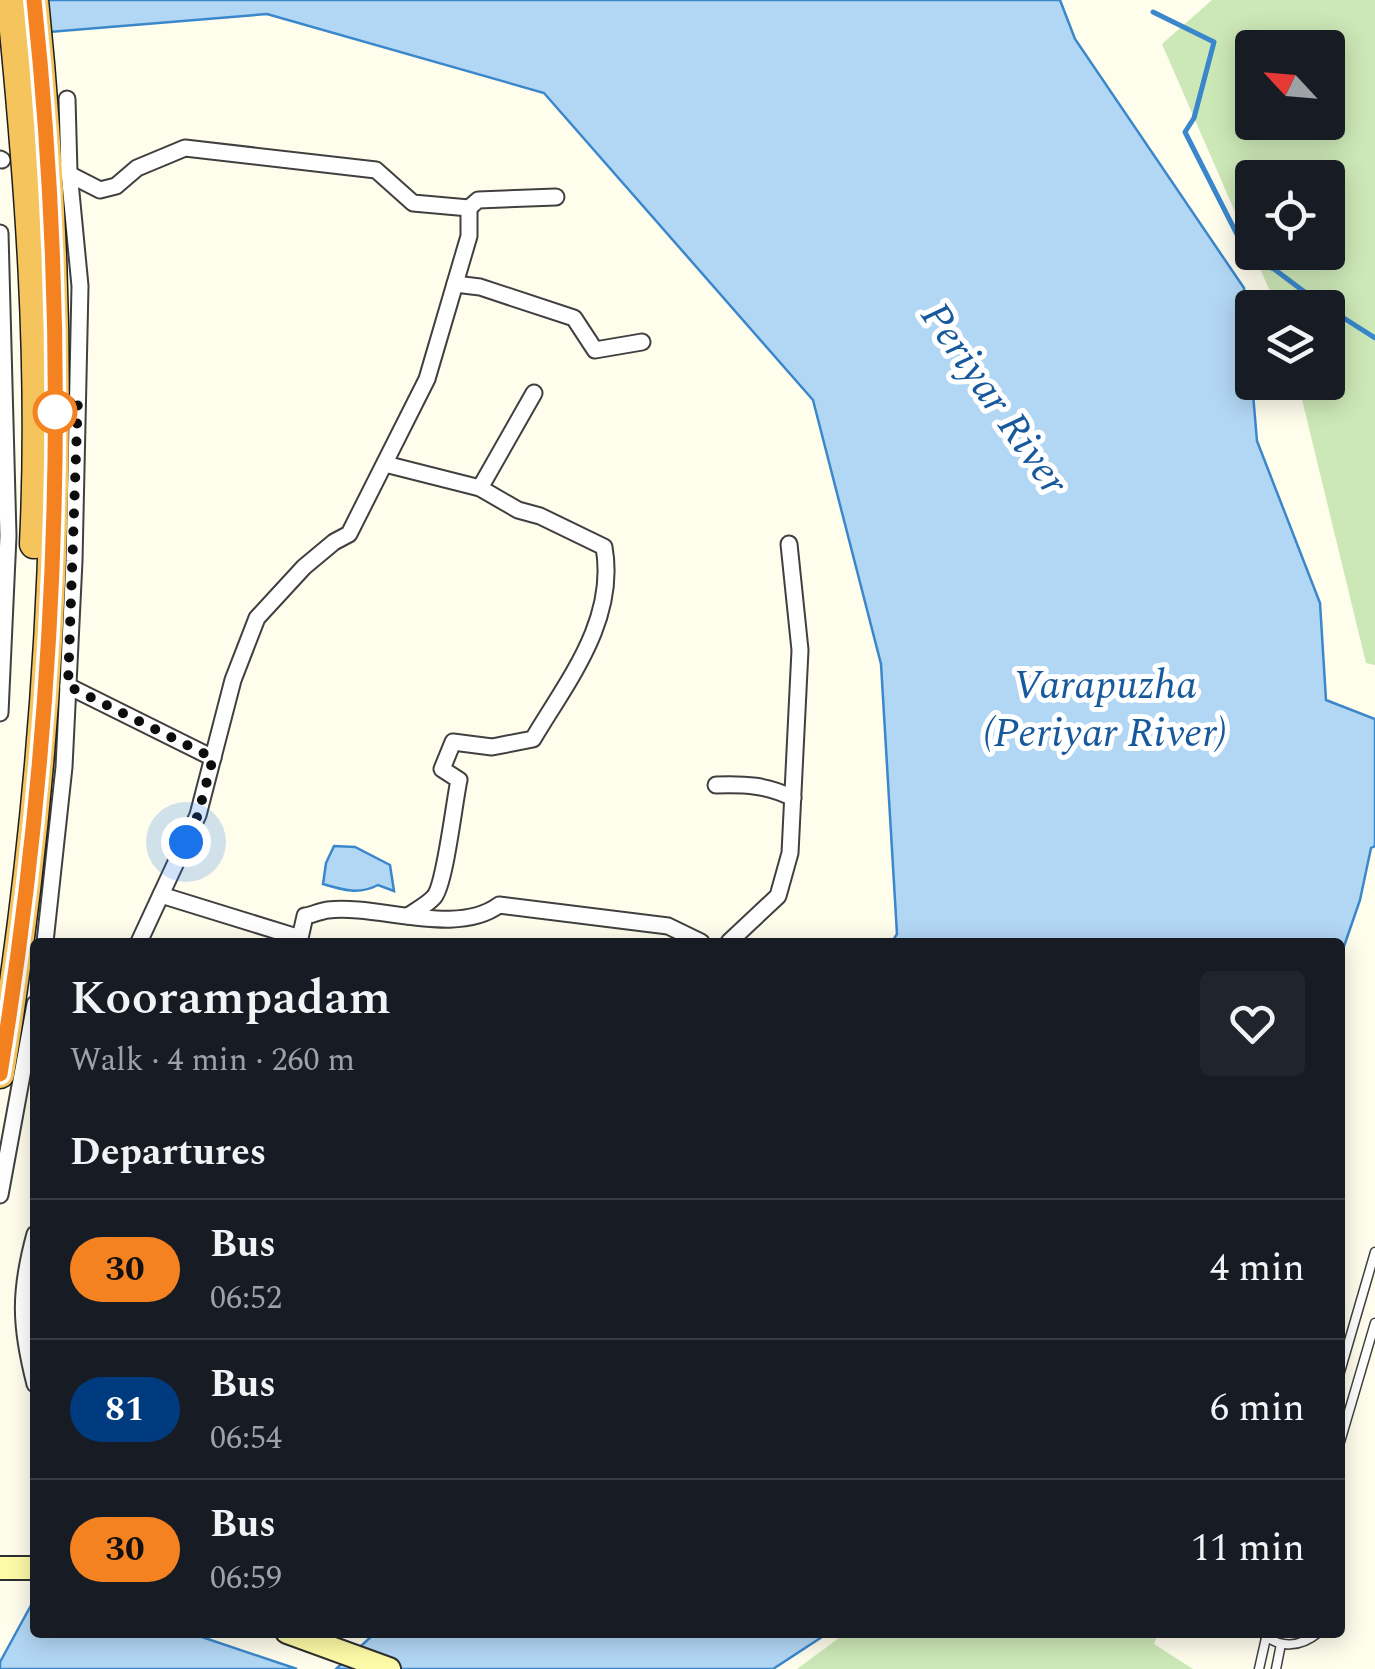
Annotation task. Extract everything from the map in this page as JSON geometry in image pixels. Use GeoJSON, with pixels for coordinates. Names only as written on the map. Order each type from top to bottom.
{"type":"FeatureCollection","features":[{"type":"Feature","properties":{"kind":"highway"},"geometry":{"type":"LineString","coordinates":[[8,968],[32,853],[65,508],[55,307],[29,68],[11,0]]}},
{"type":"Feature","properties":{"kind":"highway"},"geometry":{"type":"LineString","coordinates":[[0,1074],[24,740],[36,474],[29,68],[34,0]]}},
{"type":"Feature","properties":{"kind":"highway"},"geometry":{"type":"LineString","coordinates":[[4,466],[36,474]]}},
{"type":"Feature","properties":{"kind":"main road"},"geometry":{"type":"LineString","coordinates":[[0,1568],[30,1568]]}},
{"type":"Feature","properties":{"kind":"main road"},"geometry":{"type":"LineString","coordinates":[[303,1638],[390,1669]]}},
{"type":"Feature","properties":{"kind":"street"},"geometry":{"type":"LineString","coordinates":[[44,938],[64,767],[68,686],[65,508],[80,286],[61,169],[68,99]]}},
{"type":"Feature","properties":{"kind":"street"},"geometry":{"type":"LineString","coordinates":[[61,169],[100,190],[116,186],[137,168],[185,148],[376,170],[413,203],[469,208],[478,200],[556,196]]}},
{"type":"Feature","properties":{"kind":"street"},"geometry":{"type":"LineString","coordinates":[[141,938],[198,815],[233,680],[257,618],[304,567],[349,534],[428,379],[469,236],[469,208]]}},
{"type":"Feature","properties":{"kind":"street"},"geometry":{"type":"LineString","coordinates":[[0,233],[6,612],[0,713]]}},
{"type":"Feature","properties":{"kind":"street"},"geometry":{"type":"LineString","coordinates":[[455,284],[480,287],[574,318],[595,350],[642,342]]}},
{"type":"Feature","properties":{"kind":"street"},"geometry":{"type":"LineString","coordinates":[[480,488],[534,392]]}},
{"type":"Feature","properties":{"kind":"street"},"geometry":{"type":"LineString","coordinates":[[385,464],[480,488],[518,510],[540,516],[604,547],[609,575],[602,610],[574,674],[532,739],[492,747],[454,742],[442,769],[459,780],[446,865],[436,896],[408,916]]}},
{"type":"Feature","properties":{"kind":"street"},"geometry":{"type":"LineString","coordinates":[[732,938],[778,896],[790,853],[800,650],[789,544]]}},
{"type":"Feature","properties":{"kind":"street"},"geometry":{"type":"LineString","coordinates":[[68,686],[213,758]]}},
{"type":"Feature","properties":{"kind":"street"},"geometry":{"type":"LineString","coordinates":[[716,785],[773,788],[793,798]]}},
{"type":"Feature","properties":{"kind":"street"},"geometry":{"type":"LineString","coordinates":[[161,895],[300,938],[305,916],[330,910],[457,918],[485,915],[499,904],[668,926],[693,938]]}},
{"type":"Feature","properties":{"kind":"street"},"geometry":{"type":"LineString","coordinates":[[0,1195],[30,1031]]}},
{"type":"Feature","properties":{"kind":"street"},"geometry":{"type":"LineString","coordinates":[[30,1252],[25,1271],[23,1337],[30,1364]]}},
{"type":"Feature","properties":{"kind":"lane"},"geometry":{"type":"LineString","coordinates":[[1345,1355],[1375,1252]]}},
{"type":"Feature","properties":{"kind":"lane"},"geometry":{"type":"LineString","coordinates":[[1345,1425],[1375,1323]]}},
{"type":"Feature","properties":{"kind":"lane"},"geometry":{"type":"LineString","coordinates":[[1259,1669],[1264,1638]]}},
{"type":"Feature","properties":{"kind":"lane"},"geometry":{"type":"LineString","coordinates":[[1270,1638],[1295,1646],[1312,1638]]}},
{"type":"Feature","properties":{"kind":"lane"},"geometry":{"type":"LineString","coordinates":[[1276,1669],[1281,1644]]}},
{"type":"Feature","properties":{"kind":"green space"},"geometry":{"type":"Polygon","coordinates":[[[1212,0],[1375,0],[1375,665],[1366,663],[1302,400],[1345,400],[1345,290],[1269,290],[1261,270],[1345,270],[1345,160],[1235,160],[1235,212],[1162,44],[1212,0]]]}},
{"type":"Feature","properties":{"kind":"green space"},"geometry":{"type":"Polygon","coordinates":[[[839,1638],[1156,1638],[1154,1644],[1193,1669],[797,1669],[839,1638]]]}},
{"type":"Feature","properties":{"kind":"water","name":"Varapuzha (Periyar River)"},"geometry":{"type":"Polygon","coordinates":[[[0,0],[1060,0],[1075,39],[1244,288],[1235,290],[1235,400],[1254,400],[1257,441],[1320,603],[1326,700],[1375,719],[1375,846],[1371,848],[1360,900],[1345,944],[1345,938],[894,938],[881,664],[813,400],[544,93],[267,14],[0,36],[0,0]]]}},
{"type":"Feature","properties":{"kind":"water"},"geometry":{"type":"Polygon","coordinates":[[[334,846],[355,847],[390,865],[394,891],[378,885],[358,891],[323,884],[334,846]]]}},
{"type":"Feature","properties":{"kind":"water"},"geometry":{"type":"Polygon","coordinates":[[[30,1607],[30,1638],[205,1638],[297,1669],[0,1669],[0,1662],[30,1607]]]}},
{"type":"Feature","properties":{"kind":"water"},"geometry":{"type":"Polygon","coordinates":[[[370,1638],[820,1638],[773,1669],[336,1669],[370,1638]]]}},
{"type":"Feature","properties":{"kind":"waterway"},"geometry":{"type":"LineString","coordinates":[[1153,12],[1214,42],[1194,118],[1185,132],[1250,260],[1274,269],[1302,290]]}},
{"type":"Feature","properties":{"kind":"waterway"},"geometry":{"type":"LineString","coordinates":[[1345,319],[1375,338]]}},
{"type":"Feature","properties":{"kind":"bus line","name":"30"},"geometry":{"type":"LineString","coordinates":[[0,1074],[32,853],[55,509],[55,307],[34,0]]}},
{"type":"Feature","properties":{"kind":"route"},"geometry":{"type":"LineString","coordinates":[[55,412],[78,397],[68,686],[213,758],[198,815],[186,842]]}},
{"type":"Feature","properties":{"kind":"water label","name":"Periyar River"},"geometry":{"type":"Point","coordinates":[994,399]}}]}
